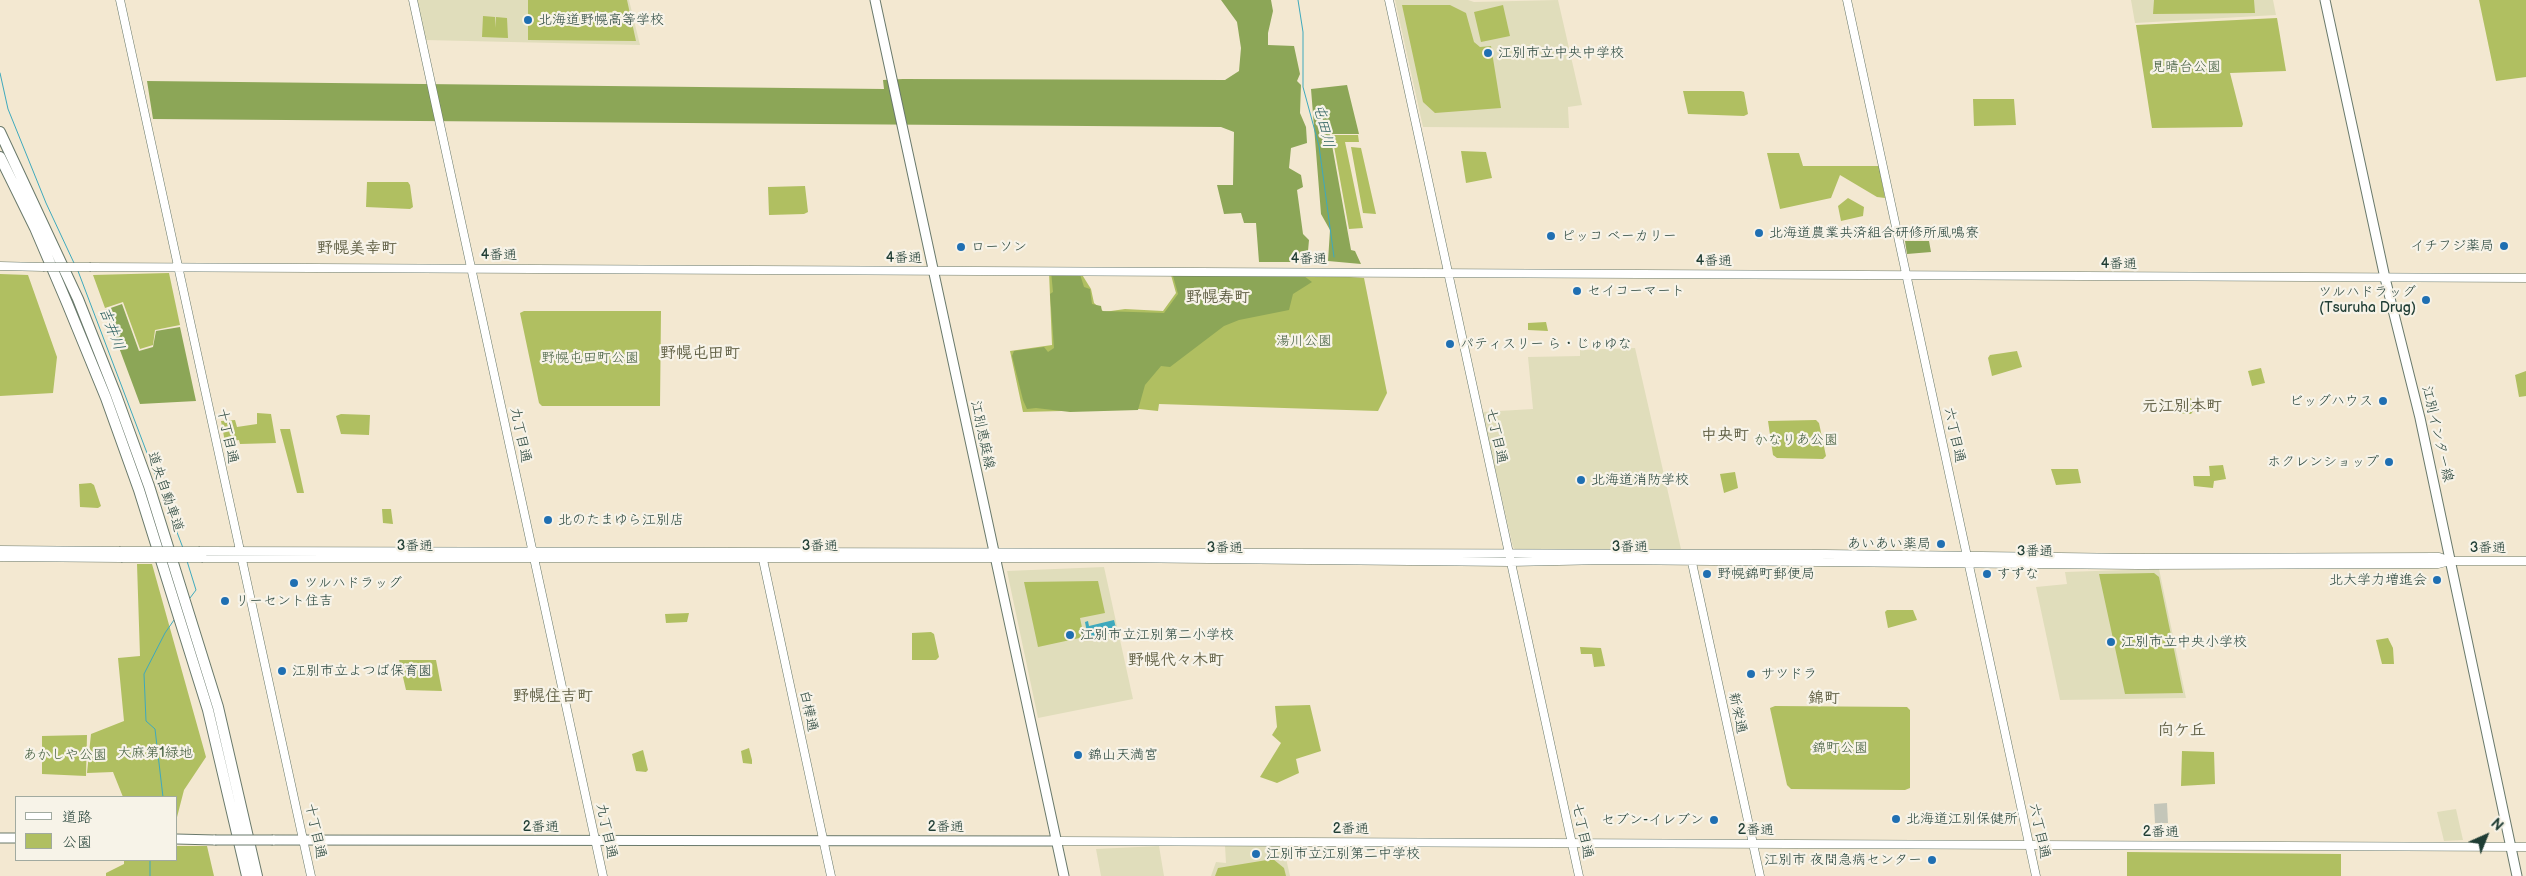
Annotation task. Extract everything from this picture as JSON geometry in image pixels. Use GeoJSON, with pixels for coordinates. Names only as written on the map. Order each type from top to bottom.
{"type":"FeatureCollection","features":[{"type":"Feature","properties":{"kind":"highway","name":"道央自動車道"},"geometry":{"type":"LineString","coordinates":[[0,132],[78,299],[149,486],[218,707],[257,876]]}},
{"type":"Feature","properties":{"kind":"highway","name":"道央自動車道"},"geometry":{"type":"LineString","coordinates":[[0,157],[35,228],[106,398],[139,490],[208,710],[247,876]]}},
{"type":"Feature","properties":{"kind":"highway"},"geometry":{"type":"LineString","coordinates":[[0,166],[35,228]]}},
{"type":"Feature","properties":{"kind":"main road","name":"江別恵庭線"},"geometry":{"type":"LineString","coordinates":[[874,0],[1064,876]]}},
{"type":"Feature","properties":{"kind":"main road","name":"江別インター線"},"geometry":{"type":"LineString","coordinates":[[2325,0],[2385,278],[2420,418],[2517,876]]}},
{"type":"Feature","properties":{"kind":"main road"},"geometry":{"type":"LineString","coordinates":[[0,838],[15,838]]}},
{"type":"Feature","properties":{"kind":"main road","name":"2番通"},"geometry":{"type":"LineString","coordinates":[[178,839],[1056,841]]}},
{"type":"Feature","properties":{"kind":"street","name":"十丁目通"},"geometry":{"type":"LineString","coordinates":[[120,0],[311,876]]}},
{"type":"Feature","properties":{"kind":"street","name":"九丁目通"},"geometry":{"type":"LineString","coordinates":[[413,0],[603,876]]}},
{"type":"Feature","properties":{"kind":"street","name":"七丁目通"},"geometry":{"type":"LineString","coordinates":[[1390,0],[1579,876]]}},
{"type":"Feature","properties":{"kind":"street","name":"六丁目通"},"geometry":{"type":"LineString","coordinates":[[1847,0],[2036,876]]}},
{"type":"Feature","properties":{"kind":"street","name":"4番通"},"geometry":{"type":"LineString","coordinates":[[0,266],[2526,278]]}},
{"type":"Feature","properties":{"kind":"street","name":"3番通"},"geometry":{"type":"LineString","coordinates":[[0,550],[120,554],[241,555],[1691,557],[2353,565],[2438,564],[2450,561],[2526,561]]}},
{"type":"Feature","properties":{"kind":"street","name":"3番通"},"geometry":{"type":"LineString","coordinates":[[0,558],[120,554]]}},
{"type":"Feature","properties":{"kind":"street","name":"白樺通"},"geometry":{"type":"LineString","coordinates":[[762,555],[831,876]]}},
{"type":"Feature","properties":{"kind":"street","name":"新栄通"},"geometry":{"type":"LineString","coordinates":[[1691,557],[1760,876]]}},
{"type":"Feature","properties":{"kind":"street","name":"2番通"},"geometry":{"type":"LineString","coordinates":[[1056,841],[2526,847]]}},
{"type":"Feature","properties":{"kind":"shaded area","name":"北海道野幌高等学校"},"geometry":{"type":"Polygon","coordinates":[[[417,0],[629,0],[640,45],[425,40],[417,0]]]}},
{"type":"Feature","properties":{"kind":"shaded area","name":"江別市立中央中学校"},"geometry":{"type":"Polygon","coordinates":[[[1395,0],[1468,0],[1474,2],[1558,0],[1582,105],[1568,107],[1569,128],[1423,127],[1395,0]]]}},
{"type":"Feature","properties":{"kind":"shaded area"},"geometry":{"type":"Polygon","coordinates":[[[2131,0],[2273,0],[2276,15],[2135,23],[2131,0]]]}},
{"type":"Feature","properties":{"kind":"shaded area","name":"北海道消防学校"},"geometry":{"type":"Polygon","coordinates":[[[1635,348],[1681,549],[1678,551],[1516,550],[1513,547],[1482,412],[1533,409],[1528,357],[1580,356],[1580,350],[1635,348]]]}},
{"type":"Feature","properties":{"kind":"shaded area","name":"江別市立江別第二小学校"},"geometry":{"type":"Polygon","coordinates":[[[1104,567],[1133,699],[1038,718],[1007,571],[1104,567]]]}},
{"type":"Feature","properties":{"kind":"shaded area","name":"江別市立中央小学校"},"geometry":{"type":"Polygon","coordinates":[[[2159,569],[2186,698],[2060,700],[2036,587],[2067,584],[2065,572],[2159,569]]]}},
{"type":"Feature","properties":{"kind":"shaded area"},"geometry":{"type":"Polygon","coordinates":[[[2167,803],[2168,823],[2155,823],[2154,804],[2167,803]]]}},
{"type":"Feature","properties":{"kind":"shaded area"},"geometry":{"type":"Polygon","coordinates":[[[2456,809],[2463,840],[2444,841],[2437,812],[2456,809]]]}},
{"type":"Feature","properties":{"kind":"shaded area","name":"江別市立江別第二中学校"},"geometry":{"type":"Polygon","coordinates":[[[1283,845],[1290,876],[1211,876],[1216,862],[1226,863],[1225,846],[1283,845]]]}},
{"type":"Feature","properties":{"kind":"shaded area"},"geometry":{"type":"Polygon","coordinates":[[[1159,846],[1164,876],[1101,876],[1096,849],[1159,846]]]}},
{"type":"Feature","properties":{"kind":"green space"},"geometry":{"type":"Polygon","coordinates":[[[528,0],[627,0],[636,41],[528,40],[528,0]]]}},
{"type":"Feature","properties":{"kind":"green space"},"geometry":{"type":"Polygon","coordinates":[[[1221,0],[1271,0],[1273,11],[1268,33],[1268,45],[1294,46],[1300,74],[1297,81],[1301,85],[1300,113],[1306,127],[1307,143],[1291,148],[1289,168],[1301,175],[1303,187],[1297,190],[1303,234],[1309,240],[1307,262],[1259,262],[1256,223],[1244,223],[1241,213],[1224,214],[1217,185],[1233,185],[1234,132],[1221,127],[153,119],[147,81],[884,89],[883,80],[903,79],[1225,80],[1239,71],[1241,48],[1237,22],[1221,0]]]}},
{"type":"Feature","properties":{"kind":"green space"},"geometry":{"type":"Polygon","coordinates":[[[2154,0],[2254,0],[2255,13],[2153,14],[2154,0]]]}},
{"type":"Feature","properties":{"kind":"green space"},"geometry":{"type":"Polygon","coordinates":[[[2479,0],[2526,0],[2526,77],[2496,81],[2479,0]]]}},
{"type":"Feature","properties":{"kind":"green space"},"geometry":{"type":"Polygon","coordinates":[[[1402,5],[1450,5],[1466,13],[1474,42],[1480,47],[1491,46],[1501,108],[1435,113],[1423,102],[1402,5]]]}},
{"type":"Feature","properties":{"kind":"green space"},"geometry":{"type":"Polygon","coordinates":[[[1503,5],[1510,36],[1481,42],[1474,12],[1503,5]]]}},
{"type":"Feature","properties":{"kind":"green space"},"geometry":{"type":"Polygon","coordinates":[[[483,16],[495,17],[495,28],[496,17],[507,18],[508,38],[482,37],[483,16]]]}},
{"type":"Feature","properties":{"kind":"green space","name":"見晴台公園"},"geometry":{"type":"Polygon","coordinates":[[[2277,18],[2286,71],[2230,73],[2243,124],[2242,127],[2152,128],[2136,25],[2277,18]]]}},
{"type":"Feature","properties":{"kind":"green space"},"geometry":{"type":"Polygon","coordinates":[[[1347,85],[1359,134],[1330,134],[1351,250],[1355,251],[1361,264],[1328,261],[1330,230],[1321,214],[1311,89],[1347,85]]]}},
{"type":"Feature","properties":{"kind":"green space"},"geometry":{"type":"Polygon","coordinates":[[[1683,91],[1744,92],[1748,114],[1744,116],[1688,114],[1683,91]]]}},
{"type":"Feature","properties":{"kind":"green space"},"geometry":{"type":"Polygon","coordinates":[[[1973,99],[2014,99],[2016,125],[1974,126],[1973,99]]]}},
{"type":"Feature","properties":{"kind":"green space"},"geometry":{"type":"Polygon","coordinates":[[[1332,135],[1358,135],[1359,142],[1345,142],[1363,228],[1349,229],[1332,135]]]}},
{"type":"Feature","properties":{"kind":"green space"},"geometry":{"type":"Polygon","coordinates":[[[1351,147],[1361,148],[1376,214],[1363,213],[1351,147]]]}},
{"type":"Feature","properties":{"kind":"green space"},"geometry":{"type":"Polygon","coordinates":[[[1461,151],[1486,152],[1492,178],[1466,183],[1461,151]]]}},
{"type":"Feature","properties":{"kind":"green space"},"geometry":{"type":"Polygon","coordinates":[[[1767,153],[1799,153],[1803,166],[1879,166],[1885,198],[1877,197],[1840,175],[1831,198],[1780,209],[1767,153]]]}},
{"type":"Feature","properties":{"kind":"green space"},"geometry":{"type":"Polygon","coordinates":[[[367,182],[408,182],[413,207],[410,209],[366,207],[367,182]]]}},
{"type":"Feature","properties":{"kind":"green space"},"geometry":{"type":"Polygon","coordinates":[[[805,186],[808,212],[804,214],[769,215],[768,187],[805,186]]]}},
{"type":"Feature","properties":{"kind":"green space"},"geometry":{"type":"Polygon","coordinates":[[[1848,198],[1864,207],[1863,216],[1841,221],[1838,206],[1848,198]]]}},
{"type":"Feature","properties":{"kind":"green space"},"geometry":{"type":"Polygon","coordinates":[[[1905,241],[1929,241],[1931,252],[1907,254],[1905,241]]]}},
{"type":"Feature","properties":{"kind":"green space"},"geometry":{"type":"Polygon","coordinates":[[[1051,271],[1079,271],[1084,287],[1090,289],[1092,304],[1101,306],[1102,311],[1164,313],[1178,294],[1173,276],[1304,276],[1312,282],[1293,294],[1289,310],[1239,320],[1224,326],[1170,367],[1161,366],[1145,385],[1138,410],[1070,412],[1036,408],[1027,409],[1012,356],[1014,351],[1044,347],[1048,352],[1054,348],[1050,294],[1053,292],[1051,271]]]}},
{"type":"Feature","properties":{"kind":"green space","name":"湯川公園"},"geometry":{"type":"Polygon","coordinates":[[[1049,272],[1081,273],[1091,289],[1094,303],[1104,312],[1125,309],[1163,311],[1176,293],[1171,275],[1306,274],[1364,278],[1387,393],[1378,411],[1159,404],[1158,411],[1139,409],[1023,412],[1010,351],[1052,345],[1049,272]]]}},
{"type":"Feature","properties":{"kind":"green space"},"geometry":{"type":"Polygon","coordinates":[[[169,273],[180,325],[155,330],[153,345],[140,349],[123,302],[105,308],[93,275],[169,273]]]}},
{"type":"Feature","properties":{"kind":"green space"},"geometry":{"type":"Polygon","coordinates":[[[0,274],[28,275],[57,357],[53,393],[0,396],[0,274]]]}},
{"type":"Feature","properties":{"kind":"green space"},"geometry":{"type":"Polygon","coordinates":[[[122,304],[139,351],[153,347],[156,331],[180,327],[196,401],[140,404],[105,310],[122,304]]]}},
{"type":"Feature","properties":{"kind":"green space","name":"野幌屯田町公園"},"geometry":{"type":"Polygon","coordinates":[[[524,311],[661,311],[660,406],[542,406],[539,403],[520,313],[524,311]]]}},
{"type":"Feature","properties":{"kind":"green space"},"geometry":{"type":"Polygon","coordinates":[[[1546,322],[1548,331],[1528,330],[1528,323],[1546,322]]]}},
{"type":"Feature","properties":{"kind":"green space"},"geometry":{"type":"Polygon","coordinates":[[[2017,351],[2022,367],[1992,376],[1988,358],[1990,355],[2017,351]]]}},
{"type":"Feature","properties":{"kind":"green space"},"geometry":{"type":"Polygon","coordinates":[[[2261,368],[2265,383],[2252,386],[2248,371],[2261,368]]]}},
{"type":"Feature","properties":{"kind":"green space"},"geometry":{"type":"Polygon","coordinates":[[[2526,371],[2526,396],[2519,397],[2515,375],[2526,371]]]}},
{"type":"Feature","properties":{"kind":"green space"},"geometry":{"type":"Polygon","coordinates":[[[2191,398],[2194,410],[2191,414],[2177,413],[2173,401],[2191,398]]]}},
{"type":"Feature","properties":{"kind":"green space"},"geometry":{"type":"Polygon","coordinates":[[[257,413],[271,414],[276,443],[240,444],[239,440],[225,442],[221,421],[235,420],[237,427],[257,424],[257,413]]]}},
{"type":"Feature","properties":{"kind":"green space"},"geometry":{"type":"Polygon","coordinates":[[[341,414],[370,415],[369,435],[341,434],[336,416],[341,414]]]}},
{"type":"Feature","properties":{"kind":"green space","name":"かなりあ公園"},"geometry":{"type":"Polygon","coordinates":[[[1816,420],[1819,423],[1826,456],[1823,459],[1777,458],[1773,455],[1768,421],[1816,420]]]}},
{"type":"Feature","properties":{"kind":"green space"},"geometry":{"type":"Polygon","coordinates":[[[280,429],[290,429],[304,493],[297,493],[280,429]]]}},
{"type":"Feature","properties":{"kind":"green space"},"geometry":{"type":"Polygon","coordinates":[[[2223,465],[2226,479],[2214,481],[2213,488],[2194,486],[2193,476],[2210,476],[2209,466],[2223,465]]]}},
{"type":"Feature","properties":{"kind":"green space"},"geometry":{"type":"Polygon","coordinates":[[[2051,469],[2078,469],[2081,483],[2056,485],[2051,469]]]}},
{"type":"Feature","properties":{"kind":"green space"},"geometry":{"type":"Polygon","coordinates":[[[1735,472],[1738,488],[1724,493],[1720,474],[1735,472]]]}},
{"type":"Feature","properties":{"kind":"green space"},"geometry":{"type":"Polygon","coordinates":[[[91,483],[94,485],[101,506],[98,508],[80,507],[79,484],[91,483]]]}},
{"type":"Feature","properties":{"kind":"green space"},"geometry":{"type":"Polygon","coordinates":[[[382,509],[391,509],[393,524],[383,523],[382,509]]]}},
{"type":"Feature","properties":{"kind":"green space","name":"大麻第1緑地"},"geometry":{"type":"Polygon","coordinates":[[[137,564],[152,564],[206,757],[184,790],[178,813],[178,796],[123,796],[113,772],[87,773],[91,734],[124,721],[118,658],[140,656],[137,564]]]}},
{"type":"Feature","properties":{"kind":"green space"},"geometry":{"type":"Polygon","coordinates":[[[2154,573],[2159,577],[2183,693],[2125,694],[2099,574],[2154,573]]]}},
{"type":"Feature","properties":{"kind":"green space"},"geometry":{"type":"Polygon","coordinates":[[[1098,581],[1105,613],[1080,618],[1084,637],[1038,647],[1024,582],[1098,581]]]}},
{"type":"Feature","properties":{"kind":"green space"},"geometry":{"type":"Polygon","coordinates":[[[1887,610],[1913,610],[1917,620],[1888,628],[1885,612],[1887,610]]]}},
{"type":"Feature","properties":{"kind":"green space"},"geometry":{"type":"Polygon","coordinates":[[[689,613],[687,622],[666,623],[665,614],[689,613]]]}},
{"type":"Feature","properties":{"kind":"green space"},"geometry":{"type":"Polygon","coordinates":[[[931,632],[934,634],[939,657],[936,660],[912,660],[912,633],[931,632]]]}},
{"type":"Feature","properties":{"kind":"green space"},"geometry":{"type":"Polygon","coordinates":[[[2388,638],[2393,648],[2394,664],[2382,664],[2376,640],[2388,638]]]}},
{"type":"Feature","properties":{"kind":"green space"},"geometry":{"type":"Polygon","coordinates":[[[1580,647],[1601,648],[1605,666],[1594,667],[1592,654],[1581,654],[1580,647]]]}},
{"type":"Feature","properties":{"kind":"green space"},"geometry":{"type":"Polygon","coordinates":[[[399,660],[436,660],[442,691],[406,690],[399,660]]]}},
{"type":"Feature","properties":{"kind":"green space"},"geometry":{"type":"Polygon","coordinates":[[[1310,705],[1321,751],[1296,759],[1299,773],[1277,783],[1260,777],[1281,743],[1272,735],[1277,727],[1275,706],[1310,705]]]}},
{"type":"Feature","properties":{"kind":"green space","name":"錦町公園"},"geometry":{"type":"Polygon","coordinates":[[[1775,706],[1907,707],[1910,710],[1910,788],[1905,790],[1791,789],[1787,785],[1770,708],[1775,706]]]}},
{"type":"Feature","properties":{"kind":"green space","name":"あかしや公園"},"geometry":{"type":"Polygon","coordinates":[[[87,735],[86,776],[42,774],[42,736],[87,735]]]}},
{"type":"Feature","properties":{"kind":"green space"},"geometry":{"type":"Polygon","coordinates":[[[749,748],[752,764],[743,763],[741,751],[749,748]]]}},
{"type":"Feature","properties":{"kind":"green space"},"geometry":{"type":"Polygon","coordinates":[[[643,750],[648,770],[646,772],[636,771],[632,754],[643,750]]]}},
{"type":"Feature","properties":{"kind":"green space"},"geometry":{"type":"Polygon","coordinates":[[[2182,751],[2214,752],[2215,784],[2181,786],[2182,751]]]}},
{"type":"Feature","properties":{"kind":"green space"},"geometry":{"type":"Polygon","coordinates":[[[178,846],[207,846],[214,876],[106,876],[106,873],[124,864],[124,861],[178,861],[178,846]]]}},
{"type":"Feature","properties":{"kind":"green space"},"geometry":{"type":"Polygon","coordinates":[[[2127,852],[2341,854],[2341,876],[2127,876],[2127,852]]]}},
{"type":"Feature","properties":{"kind":"green space"},"geometry":{"type":"Polygon","coordinates":[[[1273,859],[1284,868],[1286,876],[1215,876],[1218,868],[1273,859]]]}},
{"type":"Feature","properties":{"kind":"water"},"geometry":{"type":"Polygon","coordinates":[[[1114,620],[1117,632],[1088,638],[1085,622],[1088,621],[1089,626],[1114,620]]]}},
{"type":"Feature","properties":{"kind":"waterway","name":"屯田川"},"geometry":{"type":"LineString","coordinates":[[1298,0],[1303,32],[1303,87],[1319,146],[1334,257]]}},
{"type":"Feature","properties":{"kind":"waterway","name":"吉井川"},"geometry":{"type":"LineString","coordinates":[[0,73],[8,109],[46,203],[74,263]]}},
{"type":"Feature","properties":{"kind":"waterway","name":"吉井川"},"geometry":{"type":"LineString","coordinates":[[78,271],[183,548]]}},
{"type":"Feature","properties":{"kind":"waterway","name":"吉井川"},"geometry":{"type":"LineString","coordinates":[[187,561],[196,590],[190,598]]}},
{"type":"Feature","properties":{"kind":"waterway"},"geometry":{"type":"LineString","coordinates":[[163,796],[155,729],[146,721],[144,674],[165,633],[174,620]]}},
{"type":"Feature","properties":{"kind":"waterway"},"geometry":{"type":"LineString","coordinates":[[150,861],[150,876]]}},
{"type":"Feature","properties":{"kind":"place","name":"北海道野幌高等学校"},"geometry":{"type":"Point","coordinates":[528,20]}},
{"type":"Feature","properties":{"kind":"place","name":"江別市立中央中学校"},"geometry":{"type":"Point","coordinates":[1488,53]}},
{"type":"Feature","properties":{"kind":"place","name":"北海道農業共済組合研修所風鳴寮"},"geometry":{"type":"Point","coordinates":[1759,233]}},
{"type":"Feature","properties":{"kind":"place","name":"ピッコ ベーカリー"},"geometry":{"type":"Point","coordinates":[1551,236]}},
{"type":"Feature","properties":{"kind":"place","name":"イチフジ薬局"},"geometry":{"type":"Point","coordinates":[2504,246]}},
{"type":"Feature","properties":{"kind":"place","name":"ローソン"},"geometry":{"type":"Point","coordinates":[961,247]}},
{"type":"Feature","properties":{"kind":"place","name":"セイコーマート"},"geometry":{"type":"Point","coordinates":[1577,291]}},
{"type":"Feature","properties":{"kind":"place","name":"ツルハドラッグ (Tsuruha Drug)"},"geometry":{"type":"Point","coordinates":[2426,300]}},
{"type":"Feature","properties":{"kind":"place","name":"パティスリー ら・じゅゆな"},"geometry":{"type":"Point","coordinates":[1450,344]}},
{"type":"Feature","properties":{"kind":"place","name":"ビッグハウス"},"geometry":{"type":"Point","coordinates":[2383,401]}},
{"type":"Feature","properties":{"kind":"place","name":"ホクレンショップ"},"geometry":{"type":"Point","coordinates":[2389,462]}},
{"type":"Feature","properties":{"kind":"place","name":"北海道消防学校"},"geometry":{"type":"Point","coordinates":[1581,480]}},
{"type":"Feature","properties":{"kind":"place","name":"北のたまゆら江別店"},"geometry":{"type":"Point","coordinates":[548,520]}},
{"type":"Feature","properties":{"kind":"place","name":"あいあい薬局"},"geometry":{"type":"Point","coordinates":[1941,544]}},
{"type":"Feature","properties":{"kind":"place","name":"野幌錦町郵便局"},"geometry":{"type":"Point","coordinates":[1707,574]}},
{"type":"Feature","properties":{"kind":"place","name":"すずな"},"geometry":{"type":"Point","coordinates":[1987,574]}},
{"type":"Feature","properties":{"kind":"place","name":"北大学力増進会"},"geometry":{"type":"Point","coordinates":[2437,580]}},
{"type":"Feature","properties":{"kind":"place","name":"ツルハドラッグ"},"geometry":{"type":"Point","coordinates":[294,583]}},
{"type":"Feature","properties":{"kind":"place","name":"リーセント住吉"},"geometry":{"type":"Point","coordinates":[225,601]}},
{"type":"Feature","properties":{"kind":"place","name":"江別市立江別第二小学校"},"geometry":{"type":"Point","coordinates":[1070,635]}},
{"type":"Feature","properties":{"kind":"place","name":"江別市立中央小学校"},"geometry":{"type":"Point","coordinates":[2111,642]}},
{"type":"Feature","properties":{"kind":"place","name":"江別市立よつば保育園"},"geometry":{"type":"Point","coordinates":[282,671]}},
{"type":"Feature","properties":{"kind":"place","name":"サツドラ"},"geometry":{"type":"Point","coordinates":[1751,674]}},
{"type":"Feature","properties":{"kind":"place","name":"錦山天満宮"},"geometry":{"type":"Point","coordinates":[1078,755]}},
{"type":"Feature","properties":{"kind":"place","name":"北海道江別保健所"},"geometry":{"type":"Point","coordinates":[1896,819]}},
{"type":"Feature","properties":{"kind":"place","name":"セブン-イレブン"},"geometry":{"type":"Point","coordinates":[1714,820]}},
{"type":"Feature","properties":{"kind":"place","name":"江別市立江別第二中学校"},"geometry":{"type":"Point","coordinates":[1256,854]}},
{"type":"Feature","properties":{"kind":"place","name":"江別市 夜間急病センター"},"geometry":{"type":"Point","coordinates":[1932,860]}},
{"type":"Feature","properties":{"kind":"district","name":"野幌美幸町"},"geometry":{"type":"Point","coordinates":[357,249]}},
{"type":"Feature","properties":{"kind":"district","name":"野幌寿町"},"geometry":{"type":"Point","coordinates":[1218,298]}},
{"type":"Feature","properties":{"kind":"district","name":"野幌屯田町"},"geometry":{"type":"Point","coordinates":[700,354]}},
{"type":"Feature","properties":{"kind":"district","name":"元江別本町"},"geometry":{"type":"Point","coordinates":[2182,407]}},
{"type":"Feature","properties":{"kind":"district","name":"中央町"},"geometry":{"type":"Point","coordinates":[1725,436]}},
{"type":"Feature","properties":{"kind":"district","name":"野幌代々木町"},"geometry":{"type":"Point","coordinates":[1176,661]}},
{"type":"Feature","properties":{"kind":"district","name":"野幌住吉町"},"geometry":{"type":"Point","coordinates":[553,697]}},
{"type":"Feature","properties":{"kind":"district","name":"錦町"},"geometry":{"type":"Point","coordinates":[1824,699]}},
{"type":"Feature","properties":{"kind":"district","name":"向ケ丘"},"geometry":{"type":"Point","coordinates":[2182,731]}}]}
